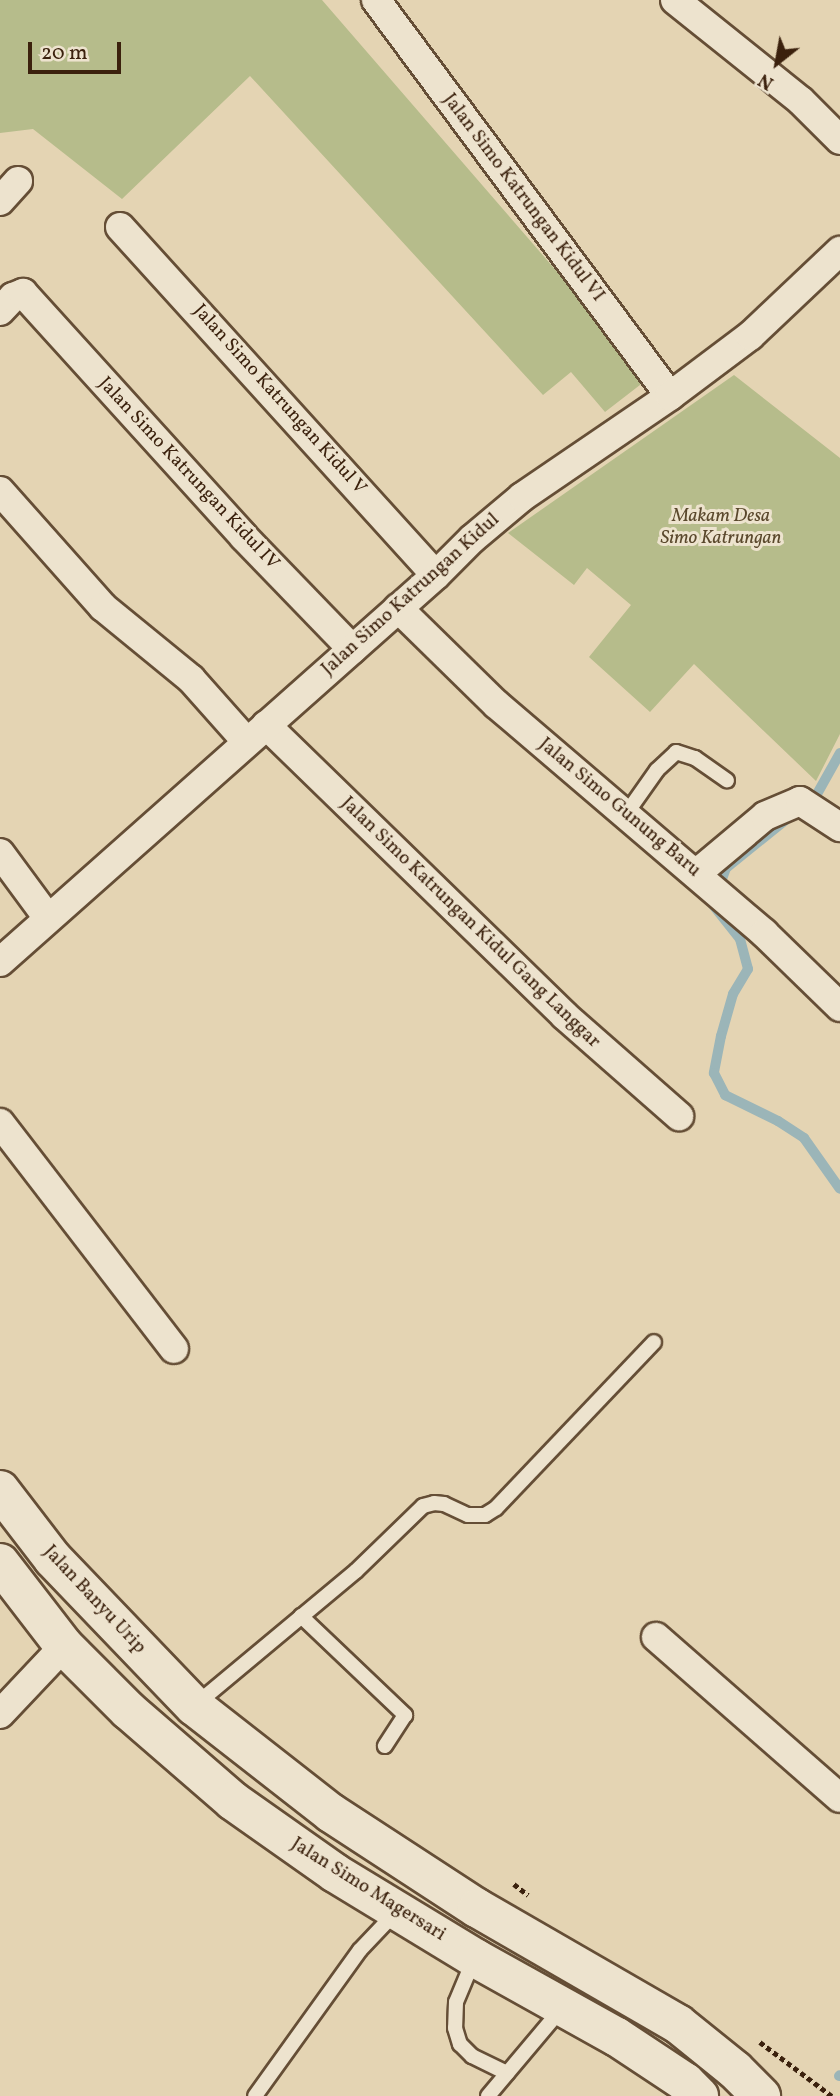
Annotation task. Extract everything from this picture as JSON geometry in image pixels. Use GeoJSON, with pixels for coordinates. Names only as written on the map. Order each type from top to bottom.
{"type":"FeatureCollection","features":[{"type":"Feature","properties":{"kind":"main road","name":"Jalan Banyu Urip"},"geometry":{"type":"LineString","coordinates":[[0,1490],[53,1559],[194,1706]]}},
{"type":"Feature","properties":{"kind":"main road"},"geometry":{"type":"LineString","coordinates":[[0,1563],[64,1646]]}},
{"type":"Feature","properties":{"kind":"main road","name":"Jalan Simo Magersari"},"geometry":{"type":"LineString","coordinates":[[64,1646],[128,1710],[233,1801],[335,1873],[475,1958],[618,2037],[685,2082],[699,2096]]}},
{"type":"Feature","properties":{"kind":"main road"},"geometry":{"type":"LineString","coordinates":[[194,1706],[331,1813],[477,1908],[678,2024],[735,2070],[761,2096]]}},
{"type":"Feature","properties":{"kind":"street","name":"Jalan Simo Katrungan Kidul VI"},"geometry":{"type":"LineString","coordinates":[[376,0],[670,396]]}},
{"type":"Feature","properties":{"kind":"street"},"geometry":{"type":"LineString","coordinates":[[675,0],[801,101],[840,140]]}},
{"type":"Feature","properties":{"kind":"street","name":"Jalan Simo Katrungan Kidul V"},"geometry":{"type":"LineString","coordinates":[[120,227],[436,575]]}},
{"type":"Feature","properties":{"kind":"street","name":"Jalan Simo Katrungan Kidul"},"geometry":{"type":"LineString","coordinates":[[0,962],[436,575],[472,539],[522,497],[670,396],[750,336],[840,251]]}},
{"type":"Feature","properties":{"kind":"street","name":"Jalan Simo Katrungan Kidul IV"},"geometry":{"type":"LineString","coordinates":[[0,311],[18,293],[26,297],[244,537],[352,649]]}},
{"type":"Feature","properties":{"kind":"street","name":"Jalan Simo Katrungan Kidul Gang Langgar"},"geometry":{"type":"LineString","coordinates":[[0,491],[103,607],[256,733],[565,1016],[679,1116]]}},
{"type":"Feature","properties":{"kind":"street","name":"Jalan Simo Gunung Baru"},"geometry":{"type":"LineString","coordinates":[[398,608],[496,704],[710,886],[840,1007]]}},
{"type":"Feature","properties":{"kind":"street"},"geometry":{"type":"LineString","coordinates":[[710,886],[765,816],[805,804],[840,827]]}},
{"type":"Feature","properties":{"kind":"street"},"geometry":{"type":"LineString","coordinates":[[0,853],[48,918]]}},
{"type":"Feature","properties":{"kind":"street"},"geometry":{"type":"LineString","coordinates":[[0,1123],[174,1349]]}},
{"type":"Feature","properties":{"kind":"street"},"geometry":{"type":"LineString","coordinates":[[656,1637],[840,1798]]}},
{"type":"Feature","properties":{"kind":"street"},"geometry":{"type":"LineString","coordinates":[[0,1714],[64,1646]]}},
{"type":"Feature","properties":{"kind":"lane"},"geometry":{"type":"LineString","coordinates":[[626,814],[657,770],[676,752],[695,758],[727,780]]}},
{"type":"Feature","properties":{"kind":"lane"},"geometry":{"type":"LineString","coordinates":[[194,1706],[356,1571],[423,1506],[444,1504],[468,1515],[485,1515],[496,1507],[654,1342]]}},
{"type":"Feature","properties":{"kind":"lane"},"geometry":{"type":"LineString","coordinates":[[301,1616],[405,1715],[385,1746]]}},
{"type":"Feature","properties":{"kind":"lane"},"geometry":{"type":"LineString","coordinates":[[254,2096],[360,1950],[397,1911]]}},
{"type":"Feature","properties":{"kind":"lane"},"geometry":{"type":"LineString","coordinates":[[475,1958],[456,2002],[455,2028],[460,2044],[472,2056],[507,2073]]}},
{"type":"Feature","properties":{"kind":"lane"},"geometry":{"type":"LineString","coordinates":[[488,2096],[563,2007]]}},
{"type":"Feature","properties":{"kind":"green space"},"geometry":{"type":"Polygon","coordinates":[[[0,0],[322,0],[649,378],[605,412],[571,372],[543,395],[250,76],[122,199],[33,129],[0,133],[0,0]]]}},
{"type":"Feature","properties":{"kind":"green space","name":"Makam Desa Simo Katrungan"},"geometry":{"type":"Polygon","coordinates":[[[734,375],[840,458],[840,734],[816,781],[694,664],[650,712],[589,657],[631,605],[587,568],[574,585],[508,533],[734,375]]]}},
{"type":"Feature","properties":{"kind":"waterway"},"geometry":{"type":"LineString","coordinates":[[808,801],[817,794],[840,753]]}},
{"type":"Feature","properties":{"kind":"waterway"},"geometry":{"type":"LineString","coordinates":[[718,890],[726,868],[788,818]]}},
{"type":"Feature","properties":{"kind":"waterway"},"geometry":{"type":"LineString","coordinates":[[713,905],[740,939],[748,969],[733,994],[714,1073],[725,1095],[778,1121],[804,1138],[840,1189]]}}]}
